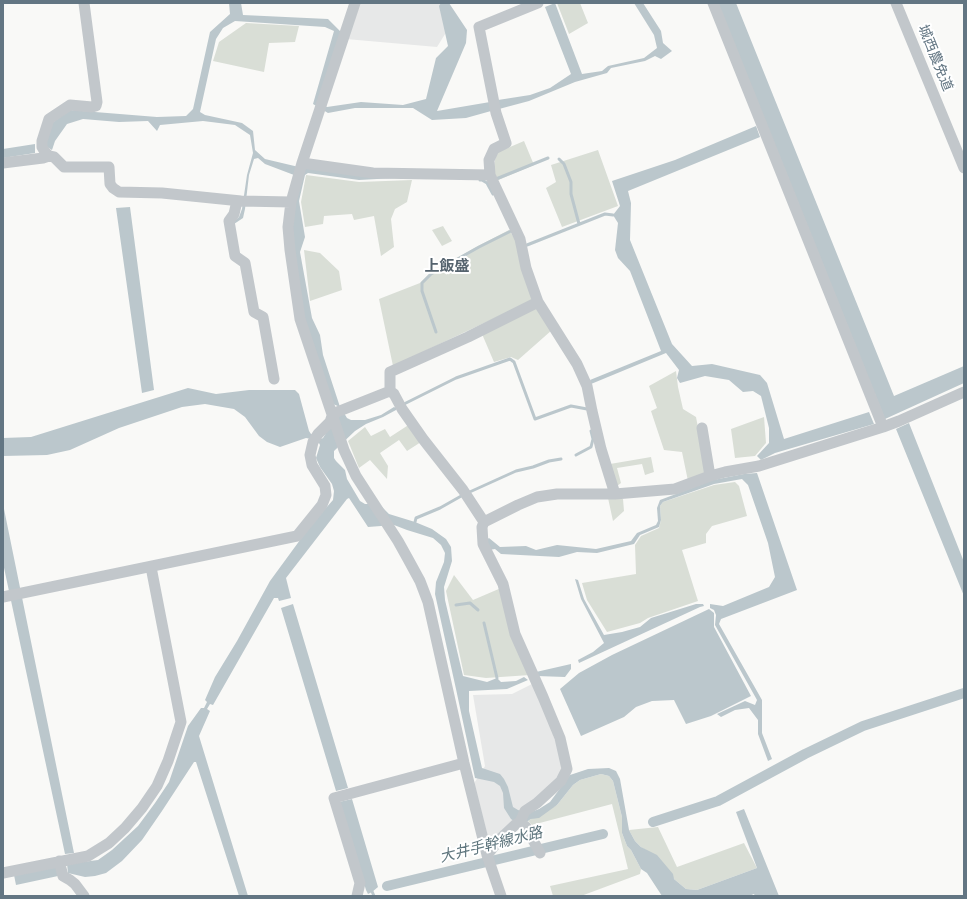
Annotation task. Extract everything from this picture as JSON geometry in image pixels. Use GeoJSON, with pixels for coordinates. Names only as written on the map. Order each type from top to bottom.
{"type":"FeatureCollection","features":[{"type":"Feature","properties":{"kind":"street"},"geometry":{"type":"LineString","coordinates":[[84,3],[98,102],[96,106],[92,107],[70,105],[49,119],[42,142],[42,147],[49,156],[54,157],[64,167],[109,166],[110,184],[112,188],[119,192],[162,193],[242,201],[290,202]]}},
{"type":"Feature","properties":{"kind":"street"},"geometry":{"type":"LineString","coordinates":[[355,3],[290,202],[288,227],[300,319],[337,412],[344,450],[356,476],[408,558],[428,602],[464,763],[490,866],[501,896]]}},
{"type":"Feature","properties":{"kind":"street"},"geometry":{"type":"LineString","coordinates":[[538,3],[479,27],[496,113],[506,143],[494,149],[489,160],[490,175],[520,239],[526,268],[538,302],[577,364],[587,386],[601,449],[615,494]]}},
{"type":"Feature","properties":{"kind":"street"},"geometry":{"type":"LineString","coordinates":[[712,3],[883,427]]}},
{"type":"Feature","properties":{"kind":"street","name":"城西農免道"},"geometry":{"type":"LineString","coordinates":[[896,3],[964,168]]}},
{"type":"Feature","properties":{"kind":"street"},"geometry":{"type":"LineString","coordinates":[[3,163],[49,156]]}},
{"type":"Feature","properties":{"kind":"street"},"geometry":{"type":"LineString","coordinates":[[300,170],[490,175]]}},
{"type":"Feature","properties":{"kind":"street"},"geometry":{"type":"LineString","coordinates":[[242,201],[229,221],[235,256],[245,263],[254,312],[263,317],[274,379]]}},
{"type":"Feature","properties":{"kind":"street"},"geometry":{"type":"LineString","coordinates":[[484,522],[466,494],[423,439],[394,394],[390,391],[390,372],[468,337],[538,302]]}},
{"type":"Feature","properties":{"kind":"street"},"geometry":{"type":"LineString","coordinates":[[5,596],[297,536],[322,505],[326,495],[325,486],[312,465],[310,455],[315,438],[337,412],[390,391]]}},
{"type":"Feature","properties":{"kind":"street"},"geometry":{"type":"LineString","coordinates":[[487,854],[498,840],[520,822],[525,811],[547,795],[562,781],[567,769],[560,738],[515,634],[503,584],[483,544],[482,527],[484,522],[537,497],[557,494],[615,494],[675,489],[710,476],[755,467],[883,427],[964,392]]}},
{"type":"Feature","properties":{"kind":"street"},"geometry":{"type":"LineString","coordinates":[[702,428],[710,476]]}},
{"type":"Feature","properties":{"kind":"street"},"geometry":{"type":"LineString","coordinates":[[3,873],[88,856],[109,843],[126,828],[157,786],[168,761],[181,722],[150,567]]}},
{"type":"Feature","properties":{"kind":"street"},"geometry":{"type":"LineString","coordinates":[[357,896],[360,883],[334,798],[464,763]]}},
{"type":"Feature","properties":{"kind":"street"},"geometry":{"type":"LineString","coordinates":[[520,822],[526,827],[538,849]]}},
{"type":"Feature","properties":{"kind":"street"},"geometry":{"type":"LineString","coordinates":[[59,861],[63,876],[75,884],[84,896]]}},
{"type":"Feature","properties":{"kind":"shaded area"},"geometry":{"type":"Polygon","coordinates":[[[229,3],[241,3],[243,15],[328,19],[341,32],[318,102],[327,107],[361,102],[403,105],[426,99],[436,58],[448,46],[439,6],[441,3],[449,3],[467,30],[466,43],[437,111],[490,102],[491,111],[466,118],[432,120],[413,108],[355,108],[328,113],[313,104],[334,31],[325,27],[235,21],[223,28],[216,39],[200,112],[205,115],[242,123],[253,131],[255,150],[265,159],[303,168],[395,178],[359,180],[308,173],[305,175],[299,201],[305,237],[300,252],[312,318],[320,335],[323,355],[340,407],[333,404],[306,327],[294,255],[292,223],[294,175],[265,164],[258,158],[254,159],[249,175],[243,218],[234,224],[231,224],[239,217],[242,209],[247,175],[253,153],[250,135],[235,125],[203,121],[160,125],[157,131],[148,121],[119,122],[83,119],[67,124],[55,141],[52,150],[47,147],[46,143],[52,123],[70,110],[157,117],[186,116],[193,109],[210,32],[230,14],[229,3]]]}},
{"type":"Feature","properties":{"kind":"shaded area"},"geometry":{"type":"Polygon","coordinates":[[[358,3],[447,3],[455,18],[437,47],[346,39],[358,3]]]}},
{"type":"Feature","properties":{"kind":"shaded area"},"geometry":{"type":"Polygon","coordinates":[[[555,3],[582,74],[602,71],[608,66],[644,58],[657,48],[654,35],[634,3],[643,3],[661,31],[663,43],[672,51],[661,59],[655,56],[645,61],[611,68],[607,73],[575,82],[529,101],[499,109],[498,100],[530,95],[550,88],[571,74],[545,7],[555,3]]]}},
{"type":"Feature","properties":{"kind":"shaded area"},"geometry":{"type":"Polygon","coordinates":[[[557,3],[580,3],[588,23],[569,34],[557,3]]]}},
{"type":"Feature","properties":{"kind":"shaded area"},"geometry":{"type":"Polygon","coordinates":[[[718,3],[736,3],[894,396],[964,366],[964,383],[885,419],[718,3]]]}},
{"type":"Feature","properties":{"kind":"shaded area"},"geometry":{"type":"Polygon","coordinates":[[[246,23],[299,26],[295,42],[269,43],[264,72],[213,61],[219,42],[246,23]]]}},
{"type":"Feature","properties":{"kind":"shaded area"},"geometry":{"type":"Polygon","coordinates":[[[756,126],[760,137],[628,191],[631,203],[630,240],[672,344],[692,366],[712,364],[760,375],[767,383],[784,439],[869,412],[874,424],[775,453],[761,460],[757,456],[769,443],[769,428],[761,396],[753,391],[743,392],[729,380],[705,376],[680,383],[677,378],[679,370],[666,353],[591,384],[590,380],[661,351],[630,271],[618,258],[615,250],[618,223],[613,215],[620,206],[612,181],[675,160],[756,126]]]}},
{"type":"Feature","properties":{"kind":"shaded area"},"geometry":{"type":"Polygon","coordinates":[[[524,141],[534,165],[496,181],[493,175],[496,153],[524,141]]]}},
{"type":"Feature","properties":{"kind":"shaded area"},"geometry":{"type":"Polygon","coordinates":[[[35,144],[35,153],[3,158],[3,149],[35,144]]]}},
{"type":"Feature","properties":{"kind":"shaded area"},"geometry":{"type":"Polygon","coordinates":[[[598,150],[618,206],[562,227],[546,188],[556,182],[551,165],[598,150]]]}},
{"type":"Feature","properties":{"kind":"shaded area"},"geometry":{"type":"Polygon","coordinates":[[[306,175],[359,182],[412,180],[407,202],[395,209],[391,219],[394,247],[381,256],[374,216],[354,220],[352,214],[324,216],[323,224],[305,227],[301,202],[306,175]]]}},
{"type":"Feature","properties":{"kind":"shaded area"},"geometry":{"type":"Polygon","coordinates":[[[130,207],[154,390],[142,393],[116,208],[130,207]]]}},
{"type":"Feature","properties":{"kind":"shaded area"},"geometry":{"type":"Polygon","coordinates":[[[443,226],[452,241],[442,246],[432,230],[443,226]]]}},
{"type":"Feature","properties":{"kind":"shaded area"},"geometry":{"type":"Polygon","coordinates":[[[509,230],[518,244],[533,300],[393,366],[379,299],[420,283],[430,273],[509,230]]]}},
{"type":"Feature","properties":{"kind":"shaded area"},"geometry":{"type":"Polygon","coordinates":[[[304,250],[320,253],[339,271],[342,290],[310,301],[304,250]]]}},
{"type":"Feature","properties":{"kind":"shaded area"},"geometry":{"type":"Polygon","coordinates":[[[536,308],[552,330],[518,360],[511,357],[494,362],[482,334],[536,308]]]}},
{"type":"Feature","properties":{"kind":"shaded area"},"geometry":{"type":"Polygon","coordinates":[[[676,371],[683,409],[696,417],[707,474],[688,481],[682,452],[664,450],[651,411],[657,408],[649,386],[676,371]]]}},
{"type":"Feature","properties":{"kind":"shaded area"},"geometry":{"type":"Polygon","coordinates":[[[188,388],[216,394],[249,390],[295,390],[299,394],[309,431],[311,434],[321,439],[331,425],[340,415],[344,413],[347,418],[351,420],[365,420],[381,415],[394,407],[396,408],[396,410],[366,424],[355,431],[334,451],[334,458],[345,470],[347,479],[360,501],[365,504],[379,504],[389,514],[432,529],[446,539],[451,547],[452,561],[444,587],[445,600],[463,676],[487,682],[497,678],[501,682],[516,681],[524,677],[528,680],[507,689],[469,691],[469,711],[482,768],[500,774],[508,787],[513,807],[529,813],[550,802],[570,775],[588,769],[609,768],[616,771],[620,779],[629,830],[635,841],[641,847],[657,855],[673,874],[674,879],[686,889],[697,890],[757,868],[736,812],[744,809],[779,896],[755,896],[754,894],[749,896],[662,896],[647,873],[641,869],[631,850],[627,846],[622,833],[622,817],[613,781],[609,776],[601,774],[580,780],[573,785],[557,805],[539,818],[528,821],[514,821],[511,819],[504,808],[503,793],[500,786],[494,782],[475,778],[435,594],[436,582],[444,562],[445,553],[441,545],[433,538],[394,525],[368,527],[349,498],[286,578],[291,598],[279,601],[278,598],[274,598],[213,705],[210,704],[207,709],[210,711],[199,736],[248,896],[239,896],[196,762],[194,762],[142,840],[122,861],[106,873],[95,876],[85,877],[68,873],[67,864],[98,860],[112,850],[138,826],[155,803],[169,782],[188,726],[201,708],[204,708],[207,702],[205,700],[215,677],[270,581],[311,525],[333,500],[334,491],[332,484],[320,467],[316,458],[320,445],[319,443],[306,438],[280,447],[267,442],[259,436],[245,417],[234,409],[205,404],[182,407],[119,428],[70,450],[47,455],[3,456],[3,438],[31,437],[188,388]]]}},
{"type":"Feature","properties":{"kind":"shaded area"},"geometry":{"type":"Polygon","coordinates":[[[764,417],[766,443],[755,456],[735,458],[731,429],[764,417]]]}},
{"type":"Feature","properties":{"kind":"shaded area"},"geometry":{"type":"Polygon","coordinates":[[[909,423],[964,562],[964,596],[896,429],[909,423]]]}},
{"type":"Feature","properties":{"kind":"shaded area"},"geometry":{"type":"Polygon","coordinates":[[[410,424],[421,442],[407,451],[399,440],[380,453],[388,466],[387,479],[370,460],[359,468],[348,441],[365,427],[371,436],[385,429],[390,437],[410,424]]]}},
{"type":"Feature","properties":{"kind":"shaded area"},"geometry":{"type":"Polygon","coordinates":[[[651,457],[654,472],[645,475],[642,464],[617,468],[621,483],[617,486],[610,464],[651,457]]]}},
{"type":"Feature","properties":{"kind":"shaded area"},"geometry":{"type":"Polygon","coordinates":[[[757,473],[797,590],[721,619],[719,624],[762,700],[762,733],[772,759],[768,761],[758,734],[758,720],[749,708],[735,710],[721,717],[717,714],[745,701],[755,705],[757,700],[715,625],[716,615],[714,610],[710,608],[710,604],[723,606],[769,587],[775,577],[768,543],[748,485],[742,479],[714,484],[663,502],[660,506],[661,520],[659,527],[640,535],[634,544],[597,553],[577,552],[559,557],[501,554],[495,549],[489,550],[486,540],[489,538],[500,547],[526,546],[536,550],[557,545],[596,549],[631,541],[637,533],[656,525],[658,521],[657,508],[660,500],[713,480],[757,473]]]}},
{"type":"Feature","properties":{"kind":"shaded area"},"geometry":{"type":"Polygon","coordinates":[[[735,482],[739,486],[747,516],[712,526],[706,534],[706,543],[682,550],[698,601],[648,618],[640,623],[607,632],[587,600],[582,583],[636,574],[635,545],[641,536],[659,528],[661,520],[660,506],[663,502],[714,485],[735,482]]]}},
{"type":"Feature","properties":{"kind":"shaded area"},"geometry":{"type":"Polygon","coordinates":[[[608,498],[623,499],[624,511],[613,521],[608,498]]]}},
{"type":"Feature","properties":{"kind":"shaded area"},"geometry":{"type":"Polygon","coordinates":[[[3,504],[74,853],[65,854],[3,563],[3,504]]]}},
{"type":"Feature","properties":{"kind":"shaded area"},"geometry":{"type":"Polygon","coordinates":[[[454,575],[473,600],[501,588],[530,675],[486,678],[464,675],[446,591],[454,575]]]}},
{"type":"Feature","properties":{"kind":"shaded area"},"geometry":{"type":"Polygon","coordinates":[[[575,579],[578,580],[584,599],[604,635],[640,627],[651,618],[696,604],[703,604],[704,606],[579,663],[578,660],[593,652],[604,643],[581,599],[575,579]]]}},
{"type":"Feature","properties":{"kind":"shaded area"},"geometry":{"type":"Polygon","coordinates":[[[293,604],[348,788],[336,791],[281,608],[293,604]]]}},
{"type":"Feature","properties":{"kind":"shaded area"},"geometry":{"type":"Polygon","coordinates":[[[709,609],[714,613],[714,627],[751,696],[711,716],[686,724],[674,700],[652,701],[636,707],[624,717],[581,736],[560,689],[579,673],[612,655],[709,609]]]}},
{"type":"Feature","properties":{"kind":"shaded area"},"geometry":{"type":"Polygon","coordinates":[[[571,664],[571,669],[565,677],[537,676],[536,672],[571,664]]]}},
{"type":"Feature","properties":{"kind":"shaded area"},"geometry":{"type":"Polygon","coordinates":[[[534,683],[565,767],[546,792],[487,849],[473,785],[485,766],[473,695],[512,694],[534,683]]]}},
{"type":"Feature","properties":{"kind":"shaded area"},"geometry":{"type":"Polygon","coordinates":[[[601,774],[609,776],[613,781],[622,817],[622,833],[627,846],[631,850],[641,869],[640,874],[581,896],[553,896],[550,886],[628,869],[612,804],[532,825],[528,821],[557,805],[573,785],[580,780],[601,774]]]}},
{"type":"Feature","properties":{"kind":"shaded area"},"geometry":{"type":"Polygon","coordinates":[[[352,799],[378,887],[368,894],[339,802],[352,799]]]}},
{"type":"Feature","properties":{"kind":"shaded area"},"geometry":{"type":"Polygon","coordinates":[[[658,827],[677,867],[744,843],[757,868],[697,890],[686,889],[635,841],[629,830],[658,827]]]}},
{"type":"Feature","properties":{"kind":"shaded area"},"geometry":{"type":"Polygon","coordinates":[[[56,866],[58,876],[16,885],[14,875],[56,866]]]}},
{"type":"Feature","properties":{"kind":"waterway"},"geometry":{"type":"LineString","coordinates":[[496,179],[548,158]]}},
{"type":"Feature","properties":{"kind":"waterway"},"geometry":{"type":"LineString","coordinates":[[559,159],[564,164],[571,182],[571,194],[579,224]]}},
{"type":"Feature","properties":{"kind":"waterway"},"geometry":{"type":"LineString","coordinates":[[480,180],[487,183],[493,194]]}},
{"type":"Feature","properties":{"kind":"waterway"},"geometry":{"type":"LineString","coordinates":[[527,245],[605,214],[613,215]]}},
{"type":"Feature","properties":{"kind":"waterway"},"geometry":{"type":"LineString","coordinates":[[436,332],[422,291],[422,283],[431,274],[511,231]]}},
{"type":"Feature","properties":{"kind":"waterway"},"geometry":{"type":"LineString","coordinates":[[402,405],[456,378],[510,359],[514,362],[535,419],[571,406],[587,409]]}},
{"type":"Feature","properties":{"kind":"waterway"},"geometry":{"type":"LineString","coordinates":[[576,455],[591,447],[593,439],[591,431]]}},
{"type":"Feature","properties":{"kind":"waterway"},"geometry":{"type":"LineString","coordinates":[[415,522],[416,518],[516,471],[561,459]]}},
{"type":"Feature","properties":{"kind":"waterway"},"geometry":{"type":"LineString","coordinates":[[456,605],[470,603],[478,610]]}},
{"type":"Feature","properties":{"kind":"waterway"},"geometry":{"type":"LineString","coordinates":[[484,623],[497,678]]}},
{"type":"Feature","properties":{"kind":"waterway"},"geometry":{"type":"LineString","coordinates":[[653,822],[718,801],[805,754],[863,726],[964,693]]}},
{"type":"Feature","properties":{"kind":"waterway","name":"大井手幹線水路"},"geometry":{"type":"LineString","coordinates":[[387,886],[603,834]]}},
{"type":"Feature","properties":{"kind":"waterway","name":"大井手幹線水路"},"geometry":{"type":"LineString","coordinates":[[371,889],[374,896]]}},
{"type":"Feature","properties":{"kind":"district","name":"上飯盛"},"geometry":{"type":"Point","coordinates":[447,267]}}]}
